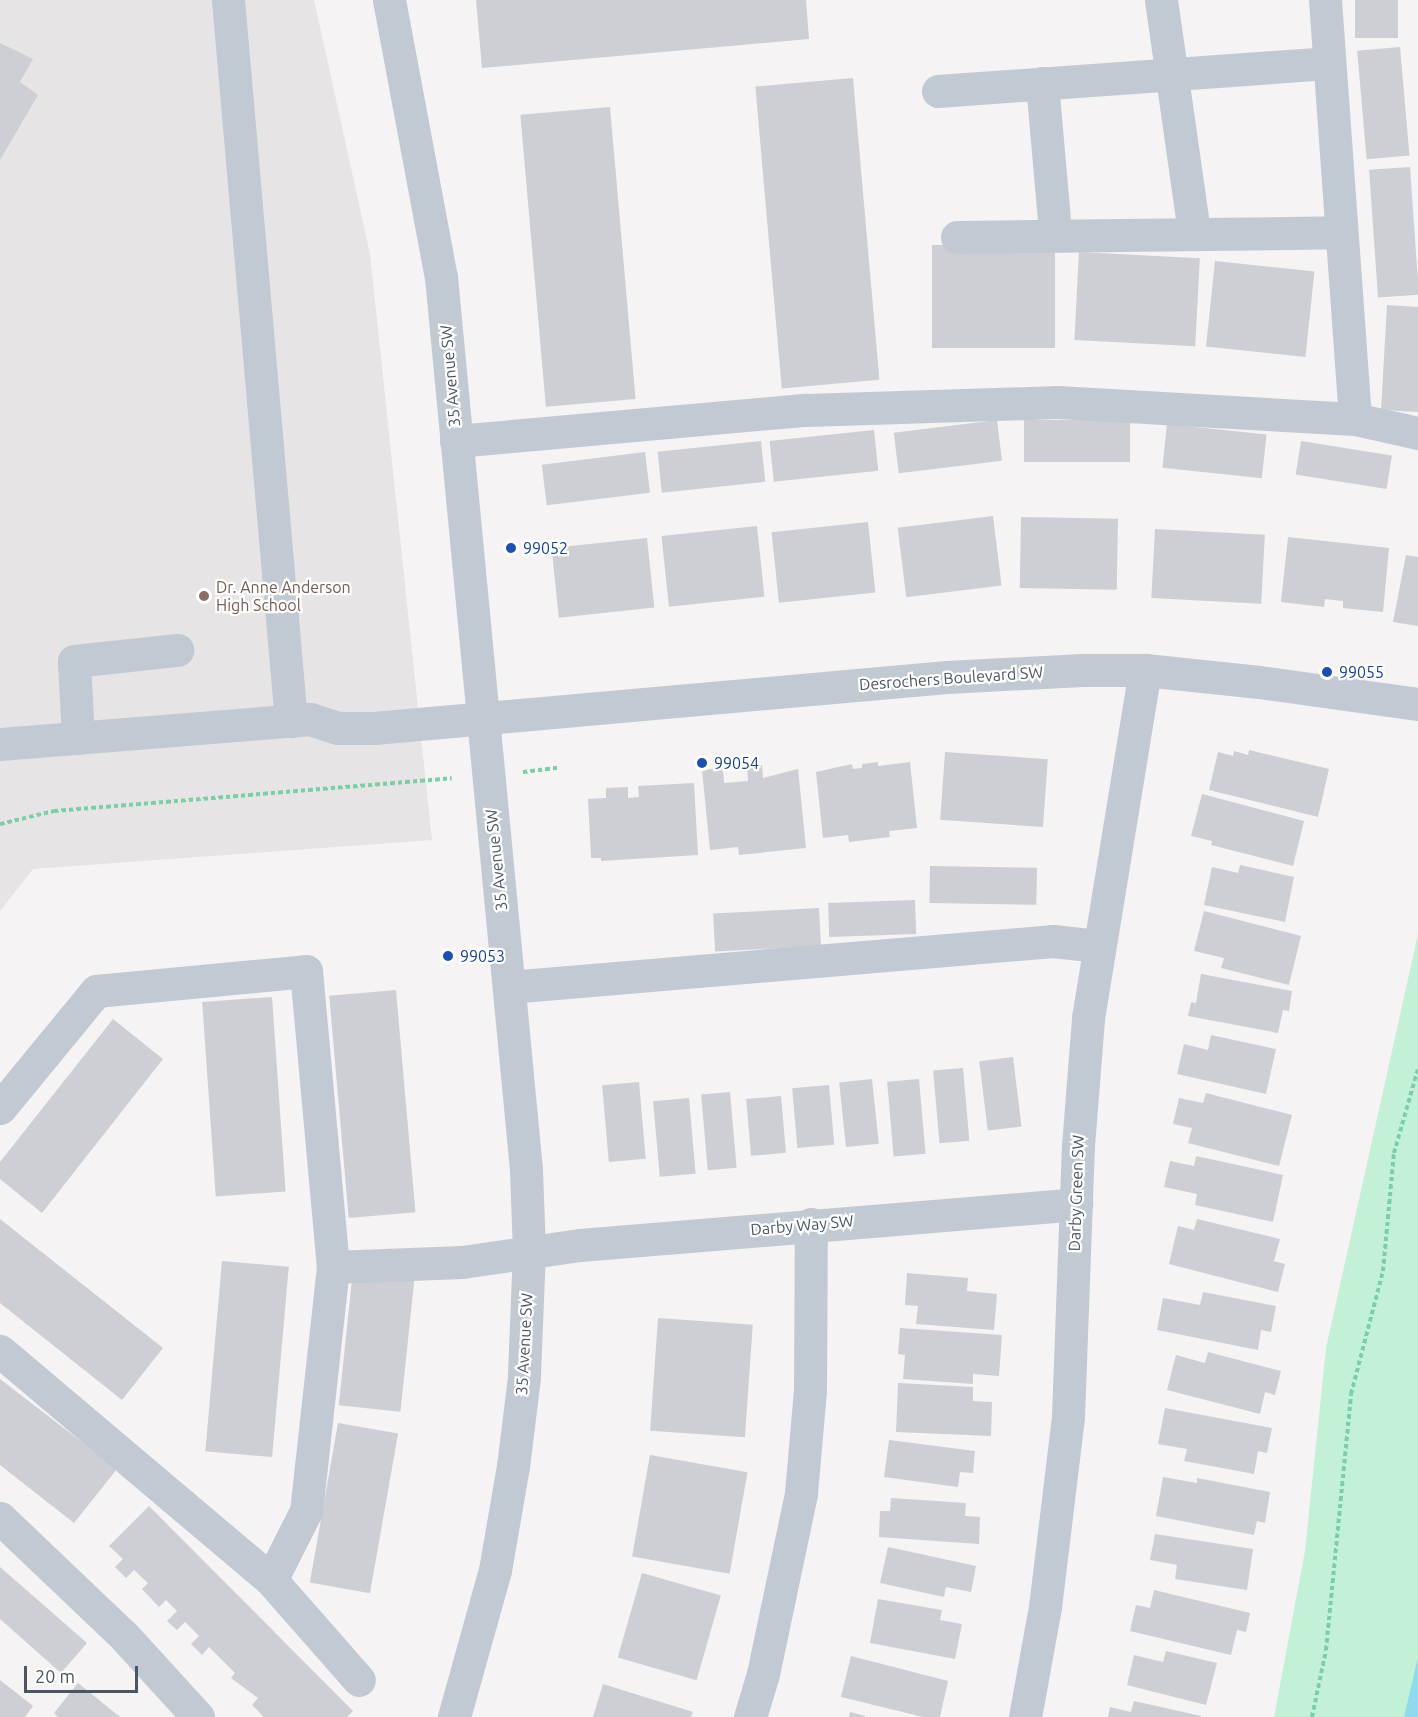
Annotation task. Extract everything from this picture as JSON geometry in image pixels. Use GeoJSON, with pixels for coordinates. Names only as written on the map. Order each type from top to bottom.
{"type":"FeatureCollection","features":[{"type":"Feature","properties":{"kind":"street"},"geometry":{"type":"LineString","coordinates":[[228,0],[291,721]]}},
{"type":"Feature","properties":{"kind":"street","name":"35 Avenue SW"},"geometry":{"type":"LineString","coordinates":[[389,0],[441,277],[526,1170],[529,1250],[524,1377],[513,1466],[495,1570],[454,1717]]}},
{"type":"Feature","properties":{"kind":"street"},"geometry":{"type":"LineString","coordinates":[[1161,0],[1194,232]]}},
{"type":"Feature","properties":{"kind":"street"},"geometry":{"type":"LineString","coordinates":[[1325,0],[1355,419]]}},
{"type":"Feature","properties":{"kind":"street"},"geometry":{"type":"LineString","coordinates":[[938,91],[1328,63]]}},
{"type":"Feature","properties":{"kind":"street"},"geometry":{"type":"LineString","coordinates":[[1042,83],[1055,233]]}},
{"type":"Feature","properties":{"kind":"street"},"geometry":{"type":"LineString","coordinates":[[957,237],[1055,233],[1340,232]]}},
{"type":"Feature","properties":{"kind":"street"},"geometry":{"type":"LineString","coordinates":[[456,441],[806,410],[1058,402],[1355,419],[1418,433]]}},
{"type":"Feature","properties":{"kind":"street"},"geometry":{"type":"LineString","coordinates":[[78,738],[74,661],[177,650]]}},
{"type":"Feature","properties":{"kind":"street","name":"Desrochers Boulevard SW"},"geometry":{"type":"LineString","coordinates":[[6,740],[78,738],[310,719],[338,728],[374,728],[947,677],[1145,670],[1418,704]]}},
{"type":"Feature","properties":{"kind":"street","name":"Darby Green SW"},"geometry":{"type":"LineString","coordinates":[[1025,1717],[1058,1515],[1068,1417],[1081,1085],[1097,946],[1145,670]]}},
{"type":"Feature","properties":{"kind":"street"},"geometry":{"type":"LineString","coordinates":[[509,987],[1053,941],[1097,946]]}},
{"type":"Feature","properties":{"kind":"street"},"geometry":{"type":"LineString","coordinates":[[0,1108],[96,991],[306,971],[333,1267],[306,1510],[271,1580]]}},
{"type":"Feature","properties":{"kind":"street","name":"Darby Way SW"},"geometry":{"type":"LineString","coordinates":[[333,1267],[462,1262],[529,1250],[811,1224],[1076,1204]]}},
{"type":"Feature","properties":{"kind":"street"},"geometry":{"type":"LineString","coordinates":[[750,1717],[763,1674],[801,1493],[810,1391],[811,1224]]}},
{"type":"Feature","properties":{"kind":"street"},"geometry":{"type":"LineString","coordinates":[[0,1351],[271,1580],[359,1680]]}},
{"type":"Feature","properties":{"kind":"street"},"geometry":{"type":"LineString","coordinates":[[0,1518],[124,1636],[198,1717]]}},
{"type":"Feature","properties":{"kind":"path"},"geometry":{"type":"LineString","coordinates":[[0,824],[54,811],[444,778]]}},
{"type":"Feature","properties":{"kind":"path"},"geometry":{"type":"LineString","coordinates":[[1312,1717],[1326,1650],[1351,1394],[1383,1271],[1394,1153],[1418,1069]]}},
{"type":"Feature","properties":{"kind":"shaded area","name":"Dr. Anne Anderson High School"},"geometry":{"type":"Polygon","coordinates":[[[0,0],[314,0],[370,254],[432,840],[33,869],[0,911],[0,0]]]}},
{"type":"Feature","properties":{"kind":"green space"},"geometry":{"type":"Polygon","coordinates":[[[1418,934],[1418,1717],[1274,1717],[1305,1551],[1326,1348],[1418,934]]]}},
{"type":"Feature","properties":{"kind":"water"},"geometry":{"type":"Polygon","coordinates":[[[1418,1657],[1418,1717],[1404,1717],[1418,1657]]]}},
{"type":"Feature","properties":{"kind":"building"},"geometry":{"type":"Polygon","coordinates":[[[476,0],[806,0],[809,39],[482,68],[476,0]]]}},
{"type":"Feature","properties":{"kind":"building"},"geometry":{"type":"Polygon","coordinates":[[[1355,0],[1398,0],[1398,38],[1355,38],[1355,0]]]}},
{"type":"Feature","properties":{"kind":"building"},"geometry":{"type":"Polygon","coordinates":[[[0,43],[33,59],[20,82],[38,95],[0,160],[0,43]]]}},
{"type":"Feature","properties":{"kind":"building"},"geometry":{"type":"Polygon","coordinates":[[[1400,47],[1409,156],[1367,159],[1357,51],[1400,47]]]}},
{"type":"Feature","properties":{"kind":"building"},"geometry":{"type":"Polygon","coordinates":[[[853,78],[879,380],[782,388],[755,87],[853,78]]]}},
{"type":"Feature","properties":{"kind":"building"},"geometry":{"type":"Polygon","coordinates":[[[610,107],[636,399],[546,407],[520,115],[610,107]]]}},
{"type":"Feature","properties":{"kind":"building"},"geometry":{"type":"Polygon","coordinates":[[[1410,167],[1418,295],[1378,298],[1369,170],[1410,167]]]}},
{"type":"Feature","properties":{"kind":"building"},"geometry":{"type":"Polygon","coordinates":[[[932,245],[1055,245],[1055,348],[932,348],[932,245]]]}},
{"type":"Feature","properties":{"kind":"building"},"geometry":{"type":"Polygon","coordinates":[[[1079,252],[1200,258],[1195,346],[1074,340],[1079,252]]]}},
{"type":"Feature","properties":{"kind":"building"},"geometry":{"type":"Polygon","coordinates":[[[1215,261],[1314,271],[1305,357],[1206,347],[1215,261]]]}},
{"type":"Feature","properties":{"kind":"building"},"geometry":{"type":"Polygon","coordinates":[[[1387,305],[1418,307],[1418,412],[1381,410],[1387,305]]]}},
{"type":"Feature","properties":{"kind":"building"},"geometry":{"type":"Polygon","coordinates":[[[997,420],[1002,461],[899,473],[894,433],[997,420]]]}},
{"type":"Feature","properties":{"kind":"building"},"geometry":{"type":"Polygon","coordinates":[[[1024,420],[1130,420],[1130,462],[1024,462],[1024,420]]]}},
{"type":"Feature","properties":{"kind":"building"},"geometry":{"type":"Polygon","coordinates":[[[1167,424],[1266,434],[1262,478],[1162,468],[1167,424]]]}},
{"type":"Feature","properties":{"kind":"building"},"geometry":{"type":"Polygon","coordinates":[[[874,430],[878,471],[774,482],[770,441],[874,430]]]}},
{"type":"Feature","properties":{"kind":"building"},"geometry":{"type":"Polygon","coordinates":[[[761,441],[765,482],[662,493],[658,452],[761,441]]]}},
{"type":"Feature","properties":{"kind":"building"},"geometry":{"type":"Polygon","coordinates":[[[1301,441],[1392,455],[1387,489],[1296,475],[1301,441]]]}},
{"type":"Feature","properties":{"kind":"building"},"geometry":{"type":"Polygon","coordinates":[[[645,452],[650,493],[547,505],[542,465],[645,452]]]}},
{"type":"Feature","properties":{"kind":"building"},"geometry":{"type":"Polygon","coordinates":[[[993,516],[1002,585],[906,597],[898,528],[993,516]]]}},
{"type":"Feature","properties":{"kind":"building"},"geometry":{"type":"Polygon","coordinates":[[[1021,517],[1118,519],[1117,590],[1020,588],[1021,517]]]}},
{"type":"Feature","properties":{"kind":"building"},"geometry":{"type":"Polygon","coordinates":[[[868,522],[875,593],[779,603],[772,532],[868,522]]]}},
{"type":"Feature","properties":{"kind":"building"},"geometry":{"type":"Polygon","coordinates":[[[757,526],[764,597],[669,607],[662,536],[757,526]]]}},
{"type":"Feature","properties":{"kind":"building"},"geometry":{"type":"Polygon","coordinates":[[[1155,529],[1265,535],[1261,604],[1151,598],[1155,529]]]}},
{"type":"Feature","properties":{"kind":"building"},"geometry":{"type":"Polygon","coordinates":[[[1288,537],[1389,548],[1383,612],[1343,608],[1343,601],[1325,599],[1324,607],[1281,602],[1288,537]]]}},
{"type":"Feature","properties":{"kind":"building"},"geometry":{"type":"Polygon","coordinates":[[[647,538],[654,608],[559,618],[552,548],[647,538]]]}},
{"type":"Feature","properties":{"kind":"building"},"geometry":{"type":"Polygon","coordinates":[[[1406,555],[1418,557],[1418,626],[1393,622],[1406,555]]]}},
{"type":"Feature","properties":{"kind":"building"},"geometry":{"type":"Polygon","coordinates":[[[1249,750],[1329,769],[1318,817],[1209,790],[1218,752],[1233,756],[1234,751],[1248,755],[1249,750]]]}},
{"type":"Feature","properties":{"kind":"building"},"geometry":{"type":"Polygon","coordinates":[[[945,752],[1048,759],[1043,827],[940,820],[945,752]]]}},
{"type":"Feature","properties":{"kind":"building"},"geometry":{"type":"Polygon","coordinates":[[[878,762],[878,766],[910,762],[917,828],[889,831],[890,837],[849,842],[848,835],[823,838],[816,772],[852,764],[853,769],[862,768],[862,764],[878,762]]]}},
{"type":"Feature","properties":{"kind":"building"},"geometry":{"type":"Polygon","coordinates":[[[762,765],[763,778],[798,769],[806,848],[739,855],[738,847],[710,850],[702,770],[723,768],[724,783],[748,781],[747,766],[762,765]]]}},
{"type":"Feature","properties":{"kind":"building"},"geometry":{"type":"Polygon","coordinates":[[[694,783],[698,855],[601,861],[601,858],[591,858],[588,799],[606,798],[606,788],[628,787],[628,798],[639,797],[638,786],[694,783]]]}},
{"type":"Feature","properties":{"kind":"building"},"geometry":{"type":"Polygon","coordinates":[[[1202,794],[1304,821],[1293,866],[1211,845],[1212,841],[1191,836],[1202,794]]]}},
{"type":"Feature","properties":{"kind":"building"},"geometry":{"type":"Polygon","coordinates":[[[1240,865],[1294,877],[1285,922],[1204,905],[1212,867],[1238,873],[1240,865]]]}},
{"type":"Feature","properties":{"kind":"building"},"geometry":{"type":"Polygon","coordinates":[[[930,866],[1037,868],[1036,905],[929,903],[930,866]]]}},
{"type":"Feature","properties":{"kind":"building"},"geometry":{"type":"Polygon","coordinates":[[[915,900],[916,934],[829,937],[828,903],[915,900]]]}},
{"type":"Feature","properties":{"kind":"building"},"geometry":{"type":"Polygon","coordinates":[[[819,908],[821,946],[715,951],[713,914],[819,908]]]}},
{"type":"Feature","properties":{"kind":"building"},"geometry":{"type":"Polygon","coordinates":[[[1204,911],[1301,936],[1289,985],[1221,968],[1224,958],[1194,951],[1204,911]]]}},
{"type":"Feature","properties":{"kind":"building"},"geometry":{"type":"Polygon","coordinates":[[[1201,974],[1292,991],[1289,1011],[1283,1010],[1278,1033],[1188,1016],[1191,1002],[1196,1003],[1201,974]]]}},
{"type":"Feature","properties":{"kind":"building"},"geometry":{"type":"Polygon","coordinates":[[[396,990],[415,1212],[349,1218],[329,996],[396,990]]]}},
{"type":"Feature","properties":{"kind":"building"},"geometry":{"type":"Polygon","coordinates":[[[272,997],[286,1192],[216,1196],[202,1002],[272,997]]]}},
{"type":"Feature","properties":{"kind":"building"},"geometry":{"type":"Polygon","coordinates":[[[113,1019],[163,1059],[42,1213],[0,1179],[0,1162],[113,1019]]]}},
{"type":"Feature","properties":{"kind":"building"},"geometry":{"type":"Polygon","coordinates":[[[1211,1035],[1276,1049],[1266,1094],[1177,1074],[1184,1044],[1208,1050],[1211,1035]]]}},
{"type":"Feature","properties":{"kind":"building"},"geometry":{"type":"Polygon","coordinates":[[[1013,1057],[1022,1126],[988,1131],[979,1061],[1013,1057]]]}},
{"type":"Feature","properties":{"kind":"building"},"geometry":{"type":"Polygon","coordinates":[[[963,1068],[969,1141],[939,1143],[933,1071],[963,1068]]]}},
{"type":"Feature","properties":{"kind":"building"},"geometry":{"type":"Polygon","coordinates":[[[872,1079],[879,1144],[846,1147],[839,1082],[872,1079]]]}},
{"type":"Feature","properties":{"kind":"building"},"geometry":{"type":"Polygon","coordinates":[[[919,1079],[926,1154],[894,1157],[887,1082],[919,1079]]]}},
{"type":"Feature","properties":{"kind":"building"},"geometry":{"type":"Polygon","coordinates":[[[639,1082],[646,1159],[609,1162],[602,1085],[639,1082]]]}},
{"type":"Feature","properties":{"kind":"building"},"geometry":{"type":"Polygon","coordinates":[[[829,1085],[834,1145],[797,1148],[792,1088],[829,1085]]]}},
{"type":"Feature","properties":{"kind":"building"},"geometry":{"type":"Polygon","coordinates":[[[730,1092],[737,1168],[708,1170],[701,1095],[730,1092]]]}},
{"type":"Feature","properties":{"kind":"building"},"geometry":{"type":"Polygon","coordinates":[[[1206,1093],[1292,1115],[1279,1166],[1188,1143],[1192,1128],[1173,1124],[1179,1098],[1203,1103],[1206,1093]]]}},
{"type":"Feature","properties":{"kind":"building"},"geometry":{"type":"Polygon","coordinates":[[[781,1096],[786,1153],[751,1156],[746,1099],[781,1096]]]}},
{"type":"Feature","properties":{"kind":"building"},"geometry":{"type":"Polygon","coordinates":[[[689,1098],[696,1174],[660,1177],[653,1101],[689,1098]]]}},
{"type":"Feature","properties":{"kind":"building"},"geometry":{"type":"Polygon","coordinates":[[[1196,1156],[1283,1175],[1273,1222],[1195,1205],[1197,1194],[1164,1187],[1170,1161],[1194,1166],[1196,1156]]]}},
{"type":"Feature","properties":{"kind":"building"},"geometry":{"type":"Polygon","coordinates":[[[0,1219],[163,1348],[122,1400],[0,1303],[0,1219]]]}},
{"type":"Feature","properties":{"kind":"building"},"geometry":{"type":"Polygon","coordinates":[[[1197,1219],[1280,1239],[1274,1261],[1285,1264],[1278,1292],[1169,1264],[1178,1226],[1194,1230],[1197,1219]]]}},
{"type":"Feature","properties":{"kind":"building"},"geometry":{"type":"Polygon","coordinates":[[[222,1261],[289,1267],[272,1457],[205,1451],[222,1261]]]}},
{"type":"Feature","properties":{"kind":"building"},"geometry":{"type":"Polygon","coordinates":[[[353,1270],[415,1276],[400,1412],[339,1405],[353,1270]]]}},
{"type":"Feature","properties":{"kind":"building"},"geometry":{"type":"Polygon","coordinates":[[[907,1273],[968,1278],[967,1291],[997,1294],[994,1330],[916,1324],[918,1306],[905,1305],[907,1273]]]}},
{"type":"Feature","properties":{"kind":"building"},"geometry":{"type":"Polygon","coordinates":[[[1203,1292],[1276,1306],[1271,1332],[1261,1330],[1258,1350],[1157,1330],[1163,1298],[1200,1305],[1203,1292]]]}},
{"type":"Feature","properties":{"kind":"building"},"geometry":{"type":"Polygon","coordinates":[[[658,1318],[753,1325],[745,1437],[650,1431],[658,1318]]]}},
{"type":"Feature","properties":{"kind":"building"},"geometry":{"type":"Polygon","coordinates":[[[900,1328],[1002,1335],[999,1376],[973,1374],[973,1384],[903,1379],[905,1355],[898,1354],[900,1328]]]}},
{"type":"Feature","properties":{"kind":"building"},"geometry":{"type":"Polygon","coordinates":[[[1208,1352],[1281,1371],[1275,1395],[1265,1392],[1260,1414],[1167,1390],[1176,1355],[1205,1363],[1208,1352]]]}},
{"type":"Feature","properties":{"kind":"building"},"geometry":{"type":"Polygon","coordinates":[[[0,1379],[117,1469],[74,1523],[0,1465],[0,1379]]]}},
{"type":"Feature","properties":{"kind":"building"},"geometry":{"type":"Polygon","coordinates":[[[898,1383],[973,1387],[973,1401],[992,1402],[991,1436],[896,1432],[898,1383]]]}},
{"type":"Feature","properties":{"kind":"building"},"geometry":{"type":"Polygon","coordinates":[[[1165,1408],[1272,1428],[1267,1453],[1258,1451],[1254,1474],[1184,1461],[1187,1449],[1158,1444],[1165,1408]]]}},
{"type":"Feature","properties":{"kind":"building"},"geometry":{"type":"Polygon","coordinates":[[[338,1423],[398,1434],[370,1593],[310,1583],[338,1423]]]}},
{"type":"Feature","properties":{"kind":"building"},"geometry":{"type":"Polygon","coordinates":[[[889,1440],[975,1451],[973,1473],[960,1472],[958,1487],[884,1477],[889,1440]]]}},
{"type":"Feature","properties":{"kind":"building"},"geometry":{"type":"Polygon","coordinates":[[[650,1455],[747,1472],[730,1574],[632,1556],[650,1455]]]}},
{"type":"Feature","properties":{"kind":"building"},"geometry":{"type":"Polygon","coordinates":[[[1163,1477],[1197,1483],[1197,1478],[1270,1492],[1265,1523],[1257,1521],[1254,1535],[1156,1516],[1163,1477]]]}},
{"type":"Feature","properties":{"kind":"building"},"geometry":{"type":"Polygon","coordinates":[[[891,1498],[966,1503],[965,1516],[980,1517],[979,1544],[879,1537],[880,1511],[890,1511],[891,1498]]]}},
{"type":"Feature","properties":{"kind":"building"},"geometry":{"type":"Polygon","coordinates":[[[149,1506],[353,1711],[347,1717],[264,1717],[252,1705],[258,1698],[231,1678],[235,1673],[209,1647],[202,1655],[191,1644],[199,1636],[185,1622],[177,1630],[167,1621],[177,1611],[166,1600],[159,1607],[142,1589],[148,1583],[134,1570],[126,1578],[115,1567],[123,1559],[109,1546],[149,1506]]]}},
{"type":"Feature","properties":{"kind":"building"},"geometry":{"type":"Polygon","coordinates":[[[1155,1534],[1253,1549],[1247,1590],[1175,1579],[1177,1565],[1150,1560],[1155,1534]]]}},
{"type":"Feature","properties":{"kind":"building"},"geometry":{"type":"Polygon","coordinates":[[[888,1547],[976,1566],[971,1592],[946,1587],[944,1597],[880,1583],[888,1547]]]}},
{"type":"Feature","properties":{"kind":"building"},"geometry":{"type":"Polygon","coordinates":[[[0,1567],[87,1643],[61,1673],[0,1619],[0,1567]]]}},
{"type":"Feature","properties":{"kind":"building"},"geometry":{"type":"Polygon","coordinates":[[[642,1573],[721,1596],[697,1680],[618,1658],[642,1573]]]}},
{"type":"Feature","properties":{"kind":"building"},"geometry":{"type":"Polygon","coordinates":[[[1154,1590],[1250,1613],[1246,1632],[1237,1630],[1231,1655],[1130,1631],[1136,1605],[1150,1608],[1154,1590]]]}},
{"type":"Feature","properties":{"kind":"building"},"geometry":{"type":"Polygon","coordinates":[[[878,1599],[942,1610],[940,1620],[962,1624],[955,1659],[870,1643],[878,1599]]]}},
{"type":"Feature","properties":{"kind":"building"},"geometry":{"type":"Polygon","coordinates":[[[1166,1651],[1217,1663],[1206,1705],[1127,1685],[1134,1655],[1163,1662],[1166,1651]]]}},
{"type":"Feature","properties":{"kind":"building"},"geometry":{"type":"Polygon","coordinates":[[[851,1656],[948,1681],[940,1717],[923,1717],[841,1697],[851,1656]]]}},
{"type":"Feature","properties":{"kind":"building"},"geometry":{"type":"Polygon","coordinates":[[[0,1680],[33,1706],[25,1717],[0,1717],[0,1680]]]}},
{"type":"Feature","properties":{"kind":"building"},"geometry":{"type":"Polygon","coordinates":[[[78,1683],[120,1717],[58,1717],[54,1713],[78,1683]]]}},
{"type":"Feature","properties":{"kind":"building"},"geometry":{"type":"Polygon","coordinates":[[[603,1684],[693,1712],[691,1717],[593,1717],[603,1684]]]}},
{"type":"Feature","properties":{"kind":"building"},"geometry":{"type":"Polygon","coordinates":[[[1134,1701],[1201,1717],[1108,1717],[1110,1707],[1131,1712],[1134,1701]]]}},
{"type":"Feature","properties":{"kind":"building"},"geometry":{"type":"Polygon","coordinates":[[[850,1712],[865,1716],[865,1717],[849,1717],[850,1712]]]}},
{"type":"Feature","properties":{"kind":"place","name":"99052"},"geometry":{"type":"Point","coordinates":[511,548]}},
{"type":"Feature","properties":{"kind":"place","name":"Dr. Anne Anderson High School"},"geometry":{"type":"Point","coordinates":[204,596]}},
{"type":"Feature","properties":{"kind":"place","name":"99055"},"geometry":{"type":"Point","coordinates":[1327,672]}},
{"type":"Feature","properties":{"kind":"place","name":"99054"},"geometry":{"type":"Point","coordinates":[702,763]}},
{"type":"Feature","properties":{"kind":"place","name":"99053"},"geometry":{"type":"Point","coordinates":[448,956]}}]}
